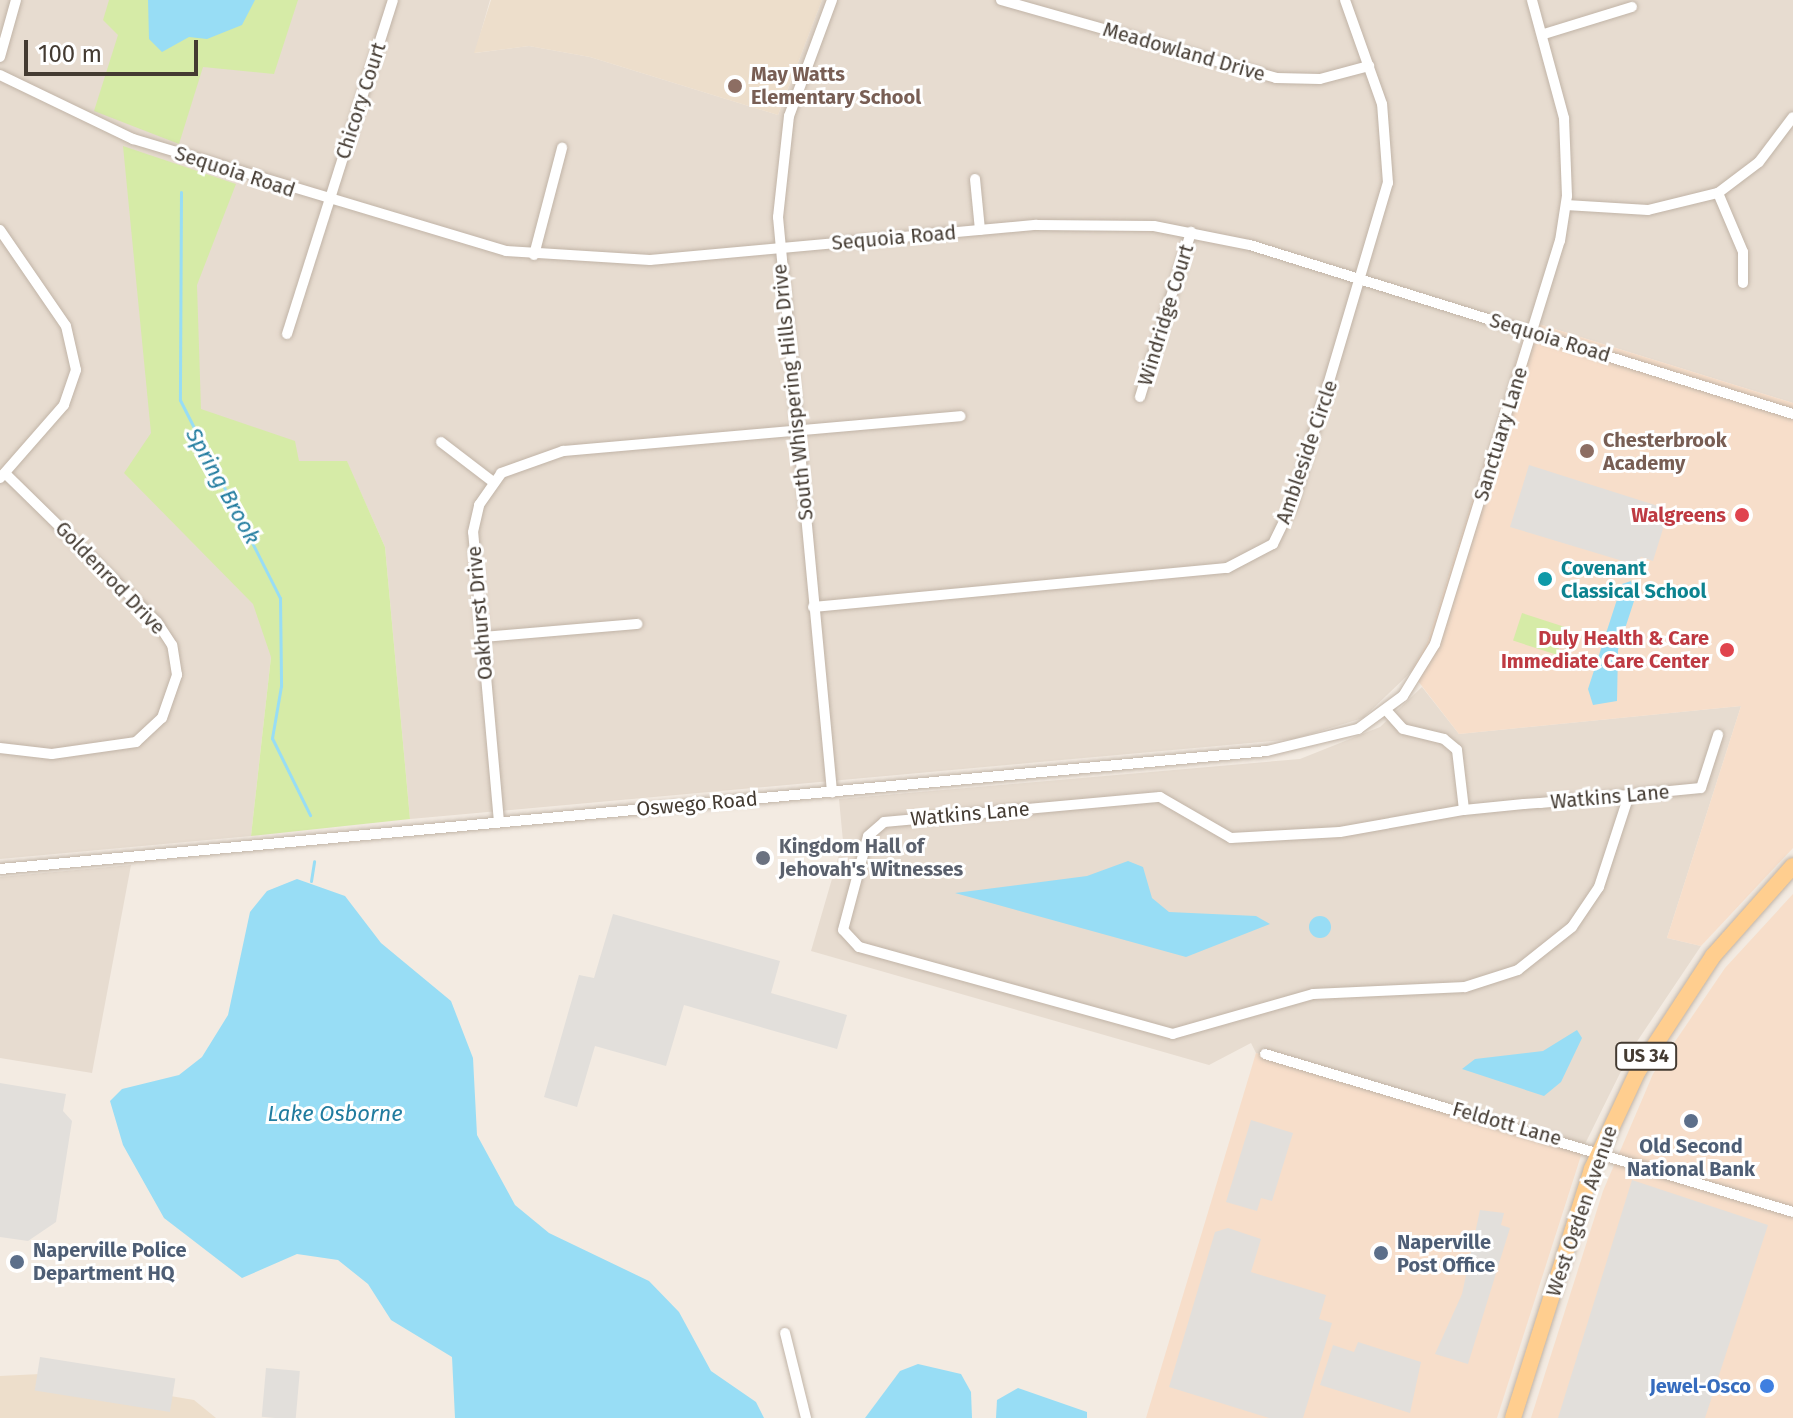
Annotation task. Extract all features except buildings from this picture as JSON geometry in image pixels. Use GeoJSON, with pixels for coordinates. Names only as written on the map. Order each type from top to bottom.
{"type":"FeatureCollection","features":[{"type":"Feature","properties":{"kind":"main road","name":"West Ogden Avenue"},"geometry":{"type":"LineString","coordinates":[[1513,1418],[1599,1152],[1673,1012],[1793,866]]}},
{"type":"Feature","properties":{"kind":"street"},"geometry":{"type":"LineString","coordinates":[[0,57],[16,0]]}},
{"type":"Feature","properties":{"kind":"street","name":"Chicory Court"},"geometry":{"type":"LineString","coordinates":[[287,334],[393,0]]}},
{"type":"Feature","properties":{"kind":"street","name":"South Whispering Hills Drive"},"geometry":{"type":"LineString","coordinates":[[832,0],[808,51],[785,132],[779,249],[832,792]]}},
{"type":"Feature","properties":{"kind":"street","name":"Meadowland Drive"},"geometry":{"type":"LineString","coordinates":[[1001,0],[1276,78],[1320,79],[1369,66]]}},
{"type":"Feature","properties":{"kind":"street","name":"Ambleside Circle"},"geometry":{"type":"LineString","coordinates":[[813,607],[1207,570],[1263,553],[1293,503],[1363,280],[1388,161],[1369,66],[1345,0]]}},
{"type":"Feature","properties":{"kind":"street","name":"Sanctuary Lane"},"geometry":{"type":"LineString","coordinates":[[1386,710],[1435,644],[1533,332],[1566,205],[1564,118],[1544,34],[1532,0]]}},
{"type":"Feature","properties":{"kind":"street"},"geometry":{"type":"LineString","coordinates":[[1544,34],[1632,7]]}},
{"type":"Feature","properties":{"kind":"street","name":"Sequoia Road"},"geometry":{"type":"LineString","coordinates":[[0,75],[133,139],[329,202],[534,255],[650,260],[1073,223],[1191,232],[1363,280],[1793,414]]}},
{"type":"Feature","properties":{"kind":"street"},"geometry":{"type":"LineString","coordinates":[[1566,205],[1648,210],[1718,193],[1759,162],[1793,117]]}},
{"type":"Feature","properties":{"kind":"street"},"geometry":{"type":"LineString","coordinates":[[534,255],[562,148]]}},
{"type":"Feature","properties":{"kind":"street"},"geometry":{"type":"LineString","coordinates":[[975,179],[980,230]]}},
{"type":"Feature","properties":{"kind":"street"},"geometry":{"type":"LineString","coordinates":[[1718,193],[1743,252],[1743,283]]}},
{"type":"Feature","properties":{"kind":"street"},"geometry":{"type":"LineString","coordinates":[[0,230],[66,326],[76,370],[64,405],[2,475]]}},
{"type":"Feature","properties":{"kind":"street","name":"Windridge Court"},"geometry":{"type":"LineString","coordinates":[[1140,397],[1191,232]]}},
{"type":"Feature","properties":{"kind":"street"},"geometry":{"type":"LineString","coordinates":[[441,442],[492,481],[536,455],[960,416]]}},
{"type":"Feature","properties":{"kind":"street","name":"Goldenrod Drive"},"geometry":{"type":"LineString","coordinates":[[0,748],[52,754],[136,742],[168,707],[177,675],[172,645],[157,622],[2,475]]}},
{"type":"Feature","properties":{"kind":"street","name":"Oakhurst Drive"},"geometry":{"type":"LineString","coordinates":[[492,481],[473,532],[499,822]]}},
{"type":"Feature","properties":{"kind":"street"},"geometry":{"type":"LineString","coordinates":[[482,637],[637,624]]}},
{"type":"Feature","properties":{"kind":"street"},"geometry":{"type":"LineString","coordinates":[[1386,710],[1403,729],[1444,739],[1457,750],[1464,810]]}},
{"type":"Feature","properties":{"kind":"street","name":"Oswego Road"},"geometry":{"type":"LineString","coordinates":[[0,869],[1300,747],[1340,737],[1386,710]]}},
{"type":"Feature","properties":{"kind":"street","name":"Watkins Lane"},"geometry":{"type":"LineString","coordinates":[[1629,795],[1593,899],[1539,957],[1465,987],[1313,994],[1160,1033],[859,947],[845,937],[843,921],[868,836],[884,822],[1160,797],[1181,803],[1221,835],[1243,838],[1340,832],[1464,810],[1701,788],[1718,735]]}},
{"type":"Feature","properties":{"kind":"street","name":"Feldott Lane"},"geometry":{"type":"LineString","coordinates":[[1265,1054],[1793,1212]]}},
{"type":"Feature","properties":{"kind":"street"},"geometry":{"type":"LineString","coordinates":[[785,1333],[806,1418]]}},
{"type":"Feature","properties":{"kind":"shaded area"},"geometry":{"type":"Polygon","coordinates":[[[0,0],[490,0],[475,53],[529,46],[590,57],[778,115],[822,0],[1793,0],[1793,403],[1529,321],[1428,642],[1411,672],[1363,718],[1294,739],[410,819],[385,547],[347,462],[271,657],[251,836],[0,859],[0,0]]]}},
{"type":"Feature","properties":{"kind":"shaded area","name":"May Watts Elementary School"},"geometry":{"type":"Polygon","coordinates":[[[491,0],[822,0],[778,115],[590,57],[529,46],[474,53],[491,0]]]}},
{"type":"Feature","properties":{"kind":"shaded area"},"geometry":{"type":"Polygon","coordinates":[[[1529,321],[1793,403],[1793,848],[1701,946],[1667,938],[1741,706],[1459,734],[1411,672],[1428,641],[1529,321]]]}},
{"type":"Feature","properties":{"kind":"shaded area"},"geometry":{"type":"Polygon","coordinates":[[[1529,465],[1658,506],[1655,515],[1666,519],[1653,561],[1641,557],[1636,565],[1510,527],[1529,465]]]}},
{"type":"Feature","properties":{"kind":"shaded area"},"geometry":{"type":"Polygon","coordinates":[[[1422,687],[1459,734],[1741,706],[1667,938],[1701,946],[1632,1049],[1584,1146],[1256,1053],[1251,1043],[1209,1065],[811,951],[843,841],[839,799],[1300,759],[1380,727],[1422,687]]]}},
{"type":"Feature","properties":{"kind":"shaded area"},"geometry":{"type":"Polygon","coordinates":[[[131,865],[92,1073],[0,1058],[0,877],[131,865]]]}},
{"type":"Feature","properties":{"kind":"shaded area"},"geometry":{"type":"Polygon","coordinates":[[[1793,894],[1793,1418],[1531,1418],[1603,1191],[1653,1074],[1725,968],[1793,894]]]}},
{"type":"Feature","properties":{"kind":"shaded area"},"geometry":{"type":"Polygon","coordinates":[[[613,914],[780,961],[771,993],[847,1015],[837,1049],[684,1005],[666,1066],[595,1046],[577,1107],[544,1097],[579,975],[594,978],[613,914]]]}},
{"type":"Feature","properties":{"kind":"shaded area"},"geometry":{"type":"Polygon","coordinates":[[[1256,1053],[1584,1146],[1497,1418],[1146,1418],[1256,1053]]]}},
{"type":"Feature","properties":{"kind":"shaded area"},"geometry":{"type":"Polygon","coordinates":[[[0,1083],[66,1094],[63,1111],[72,1121],[56,1222],[28,1241],[0,1237],[0,1083]]]}},
{"type":"Feature","properties":{"kind":"shaded area"},"geometry":{"type":"Polygon","coordinates":[[[1251,1120],[1293,1133],[1272,1201],[1261,1198],[1257,1211],[1226,1202],[1251,1120]]]}},
{"type":"Feature","properties":{"kind":"shaded area"},"geometry":{"type":"Polygon","coordinates":[[[1632,1180],[1768,1225],[1705,1418],[1558,1418],[1632,1180]]]}},
{"type":"Feature","properties":{"kind":"shaded area"},"geometry":{"type":"Polygon","coordinates":[[[1480,1210],[1504,1213],[1501,1225],[1510,1228],[1468,1364],[1435,1354],[1462,1294],[1480,1210]]]}},
{"type":"Feature","properties":{"kind":"shaded area"},"geometry":{"type":"Polygon","coordinates":[[[1228,1228],[1261,1239],[1251,1272],[1326,1295],[1319,1319],[1332,1323],[1303,1418],[1269,1418],[1169,1387],[1215,1232],[1228,1228]]]}},
{"type":"Feature","properties":{"kind":"shaded area"},"geometry":{"type":"Polygon","coordinates":[[[1358,1342],[1421,1362],[1410,1413],[1320,1385],[1333,1345],[1354,1352],[1358,1342]]]}},
{"type":"Feature","properties":{"kind":"shaded area"},"geometry":{"type":"Polygon","coordinates":[[[40,1357],[175,1378],[170,1412],[35,1391],[40,1357]]]}},
{"type":"Feature","properties":{"kind":"shaded area"},"geometry":{"type":"Polygon","coordinates":[[[266,1368],[300,1371],[296,1418],[262,1417],[266,1368]]]}},
{"type":"Feature","properties":{"kind":"shaded area"},"geometry":{"type":"Polygon","coordinates":[[[40,1374],[194,1400],[216,1418],[0,1418],[0,1376],[40,1374]]]}},
{"type":"Feature","properties":{"kind":"green space"},"geometry":{"type":"Polygon","coordinates":[[[109,0],[298,0],[274,74],[203,67],[179,144],[94,111],[118,35],[103,20],[109,0]]]}},
{"type":"Feature","properties":{"kind":"green space"},"geometry":{"type":"Polygon","coordinates":[[[123,146],[236,184],[197,285],[201,409],[295,441],[299,461],[347,461],[385,547],[410,819],[251,836],[271,657],[253,604],[124,473],[151,433],[123,146]]]}},
{"type":"Feature","properties":{"kind":"green space"},"geometry":{"type":"Polygon","coordinates":[[[1522,613],[1566,627],[1557,655],[1513,641],[1522,613]]]}},
{"type":"Feature","properties":{"kind":"water"},"geometry":{"type":"Polygon","coordinates":[[[148,0],[255,0],[242,25],[207,39],[189,37],[162,52],[149,39],[148,0]]]}},
{"type":"Feature","properties":{"kind":"water"},"geometry":{"type":"Polygon","coordinates":[[[1631,581],[1635,598],[1618,650],[1617,701],[1593,705],[1588,689],[1622,584],[1631,581]]]}},
{"type":"Feature","properties":{"kind":"water"},"geometry":{"type":"Polygon","coordinates":[[[1128,861],[1143,867],[1152,898],[1169,912],[1256,916],[1270,924],[1186,957],[955,893],[1087,876],[1128,861]]]}},
{"type":"Feature","properties":{"kind":"water","name":"Lake Osborne"},"geometry":{"type":"Polygon","coordinates":[[[297,879],[345,896],[381,943],[451,1001],[473,1058],[477,1135],[515,1205],[549,1233],[649,1281],[679,1312],[711,1371],[756,1402],[764,1418],[455,1418],[452,1357],[391,1320],[368,1284],[338,1260],[297,1254],[242,1278],[164,1218],[123,1145],[110,1101],[122,1089],[179,1075],[202,1057],[228,1015],[250,912],[267,891],[297,879]]]}},
{"type":"Feature","properties":{"kind":"water"},"geometry":{"type":"Polygon","coordinates":[[[1320,916],[1328,919],[1331,927],[1328,935],[1320,938],[1312,935],[1309,927],[1312,919],[1320,916]]]}},
{"type":"Feature","properties":{"kind":"water"},"geometry":{"type":"Polygon","coordinates":[[[1577,1030],[1582,1038],[1561,1082],[1544,1096],[1462,1069],[1475,1059],[1543,1051],[1577,1030]]]}},
{"type":"Feature","properties":{"kind":"water"},"geometry":{"type":"Polygon","coordinates":[[[918,1364],[961,1374],[971,1392],[972,1418],[865,1418],[900,1371],[918,1364]]]}},
{"type":"Feature","properties":{"kind":"water"},"geometry":{"type":"Polygon","coordinates":[[[1018,1388],[1087,1412],[1087,1418],[996,1418],[997,1400],[1018,1388]]]}},
{"type":"Feature","properties":{"kind":"waterway","name":"Spring Brook"},"geometry":{"type":"LineString","coordinates":[[181,192],[180,400],[280,598],[281,686],[272,738],[310,815]]}},
{"type":"Feature","properties":{"kind":"waterway","name":"Spring Brook"},"geometry":{"type":"LineString","coordinates":[[311,881],[314,861]]}},
{"type":"Feature","properties":{"kind":"place","name":"May Watts Elementary School"},"geometry":{"type":"Point","coordinates":[735,86]}},
{"type":"Feature","properties":{"kind":"place","name":"Chesterbrook Academy"},"geometry":{"type":"Point","coordinates":[1587,451]}},
{"type":"Feature","properties":{"kind":"place","name":"Walgreens"},"geometry":{"type":"Point","coordinates":[1742,515]}},
{"type":"Feature","properties":{"kind":"place","name":"Covenant Classical School"},"geometry":{"type":"Point","coordinates":[1545,579]}},
{"type":"Feature","properties":{"kind":"place","name":"Duly Health & Care Immediate Care Center"},"geometry":{"type":"Point","coordinates":[1727,650]}},
{"type":"Feature","properties":{"kind":"place","name":"Kingdom Hall of Jehovah's Witnesses"},"geometry":{"type":"Point","coordinates":[763,858]}},
{"type":"Feature","properties":{"kind":"place","name":"Old Second National Bank"},"geometry":{"type":"Point","coordinates":[1691,1121]}},
{"type":"Feature","properties":{"kind":"place","name":"Naperville Post Office"},"geometry":{"type":"Point","coordinates":[1381,1253]}},
{"type":"Feature","properties":{"kind":"place","name":"Naperville Police Department HQ"},"geometry":{"type":"Point","coordinates":[17,1262]}},
{"type":"Feature","properties":{"kind":"place","name":"Jewel-Osco"},"geometry":{"type":"Point","coordinates":[1767,1386]}}]}
